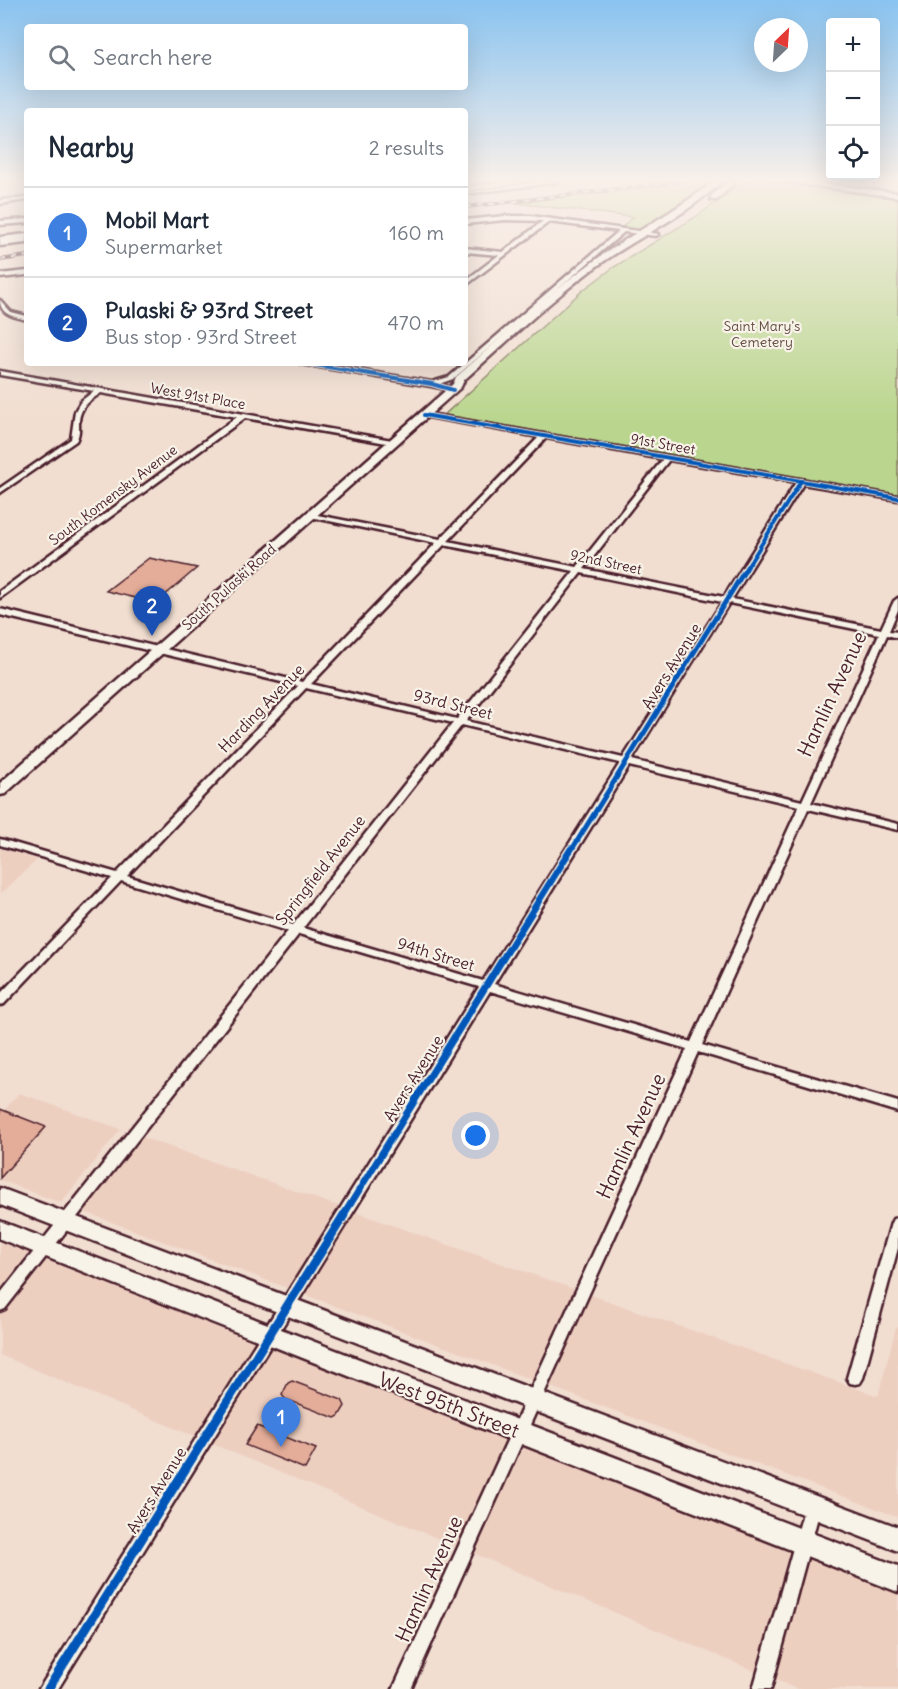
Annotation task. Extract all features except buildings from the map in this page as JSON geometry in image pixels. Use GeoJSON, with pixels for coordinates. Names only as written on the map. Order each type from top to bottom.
{"type":"FeatureCollection","features":[{"type":"Feature","properties":{"kind":"main road","name":"South Pulaski Road"},"geometry":{"type":"LineString","coordinates":[[456,387],[459,379],[600,261]]}},
{"type":"Feature","properties":{"kind":"main road","name":"South Pulaski Road"},"geometry":{"type":"LineString","coordinates":[[0,791],[392,442],[456,387],[471,382],[572,292],[614,261]]}},
{"type":"Feature","properties":{"kind":"main road","name":"West 95th Street"},"geometry":{"type":"LineString","coordinates":[[0,1196],[898,1539]]}},
{"type":"Feature","properties":{"kind":"main road","name":"West 95th Street"},"geometry":{"type":"LineString","coordinates":[[0,1230],[898,1580]]}},
{"type":"Feature","properties":{"kind":"street"},"geometry":{"type":"LineString","coordinates":[[468,282],[496,261]]}},
{"type":"Feature","properties":{"kind":"street"},"geometry":{"type":"LineString","coordinates":[[468,363],[587,261]]}},
{"type":"Feature","properties":{"kind":"street"},"geometry":{"type":"LineString","coordinates":[[0,276],[24,273]]}},
{"type":"Feature","properties":{"kind":"street"},"geometry":{"type":"LineString","coordinates":[[0,304],[9,313],[24,317]]}},
{"type":"Feature","properties":{"kind":"street"},"geometry":{"type":"LineString","coordinates":[[322,366],[456,387]]}},
{"type":"Feature","properties":{"kind":"street"},"geometry":{"type":"LineString","coordinates":[[353,371],[359,366]]}},
{"type":"Feature","properties":{"kind":"street"},"geometry":{"type":"LineString","coordinates":[[432,384],[451,378],[465,366]]}},
{"type":"Feature","properties":{"kind":"street","name":"West 91st Place"},"geometry":{"type":"LineString","coordinates":[[0,373],[392,442]]}},
{"type":"Feature","properties":{"kind":"street"},"geometry":{"type":"LineString","coordinates":[[0,491],[74,440],[79,409],[100,390]]}},
{"type":"Feature","properties":{"kind":"street","name":"91st Street"},"geometry":{"type":"LineString","coordinates":[[424,415],[898,498]]}},
{"type":"Feature","properties":{"kind":"street","name":"South Komensky Avenue"},"geometry":{"type":"LineString","coordinates":[[0,595],[243,416]]}},
{"type":"Feature","properties":{"kind":"street","name":"Harding Avenue"},"geometry":{"type":"LineString","coordinates":[[0,1001],[544,436]]}},
{"type":"Feature","properties":{"kind":"street","name":"Springfield Avenue"},"geometry":{"type":"LineString","coordinates":[[0,1305],[668,458]]}},
{"type":"Feature","properties":{"kind":"street","name":"Avers Avenue"},"geometry":{"type":"LineString","coordinates":[[48,1689],[801,481]]}},
{"type":"Feature","properties":{"kind":"street","name":"92nd Street"},"geometry":{"type":"LineString","coordinates":[[310,515],[898,635]]}},
{"type":"Feature","properties":{"kind":"street","name":"Hamlin Avenue"},"geometry":{"type":"LineString","coordinates":[[402,1689],[898,601]]}},
{"type":"Feature","properties":{"kind":"street","name":"93rd Street"},"geometry":{"type":"LineString","coordinates":[[0,612],[898,827]]}},
{"type":"Feature","properties":{"kind":"street","name":"94th Street"},"geometry":{"type":"LineString","coordinates":[[0,842],[898,1107]]}},
{"type":"Feature","properties":{"kind":"street"},"geometry":{"type":"LineString","coordinates":[[855,1378],[898,1222]]}},
{"type":"Feature","properties":{"kind":"street"},"geometry":{"type":"LineString","coordinates":[[762,1689],[813,1506]]}},
{"type":"Feature","properties":{"kind":"shaded area"},"geometry":{"type":"Polygon","coordinates":[[[0,848],[37,860],[0,894],[0,848]]]}},
{"type":"Feature","properties":{"kind":"shaded area"},"geometry":{"type":"Polygon","coordinates":[[[19,1093],[121,1129],[61,1203],[0,1180],[0,1115],[19,1093]]]}},
{"type":"Feature","properties":{"kind":"shaded area"},"geometry":{"type":"Polygon","coordinates":[[[142,1137],[878,1396],[896,1327],[898,1328],[898,1517],[82,1211],[142,1137]]]}},
{"type":"Feature","properties":{"kind":"shaded area"},"geometry":{"type":"Polygon","coordinates":[[[0,1242],[898,1593],[898,1689],[797,1689],[0,1355],[0,1242]]]}},
{"type":"Feature","properties":{"kind":"green space","name":"Saint Mary's Cemetery"},"geometry":{"type":"Polygon","coordinates":[[[624,261],[898,261],[898,495],[444,415],[583,290],[624,261]]]}},
{"type":"Feature","properties":{"kind":"cycle path"},"geometry":{"type":"LineString","coordinates":[[321,366],[432,384],[453,390]]}},
{"type":"Feature","properties":{"kind":"cycle path"},"geometry":{"type":"LineString","coordinates":[[424,415],[898,498]]}},
{"type":"Feature","properties":{"kind":"cycle path"},"geometry":{"type":"LineString","coordinates":[[48,1689],[801,481]]}},
{"type":"Feature","properties":{"kind":"place","name":"Pulaski & 93rd Street"},"geometry":{"type":"Point","coordinates":[152,636]}},
{"type":"Feature","properties":{"kind":"place","name":"Mobil Mart"},"geometry":{"type":"Point","coordinates":[281,1447]}}]}
